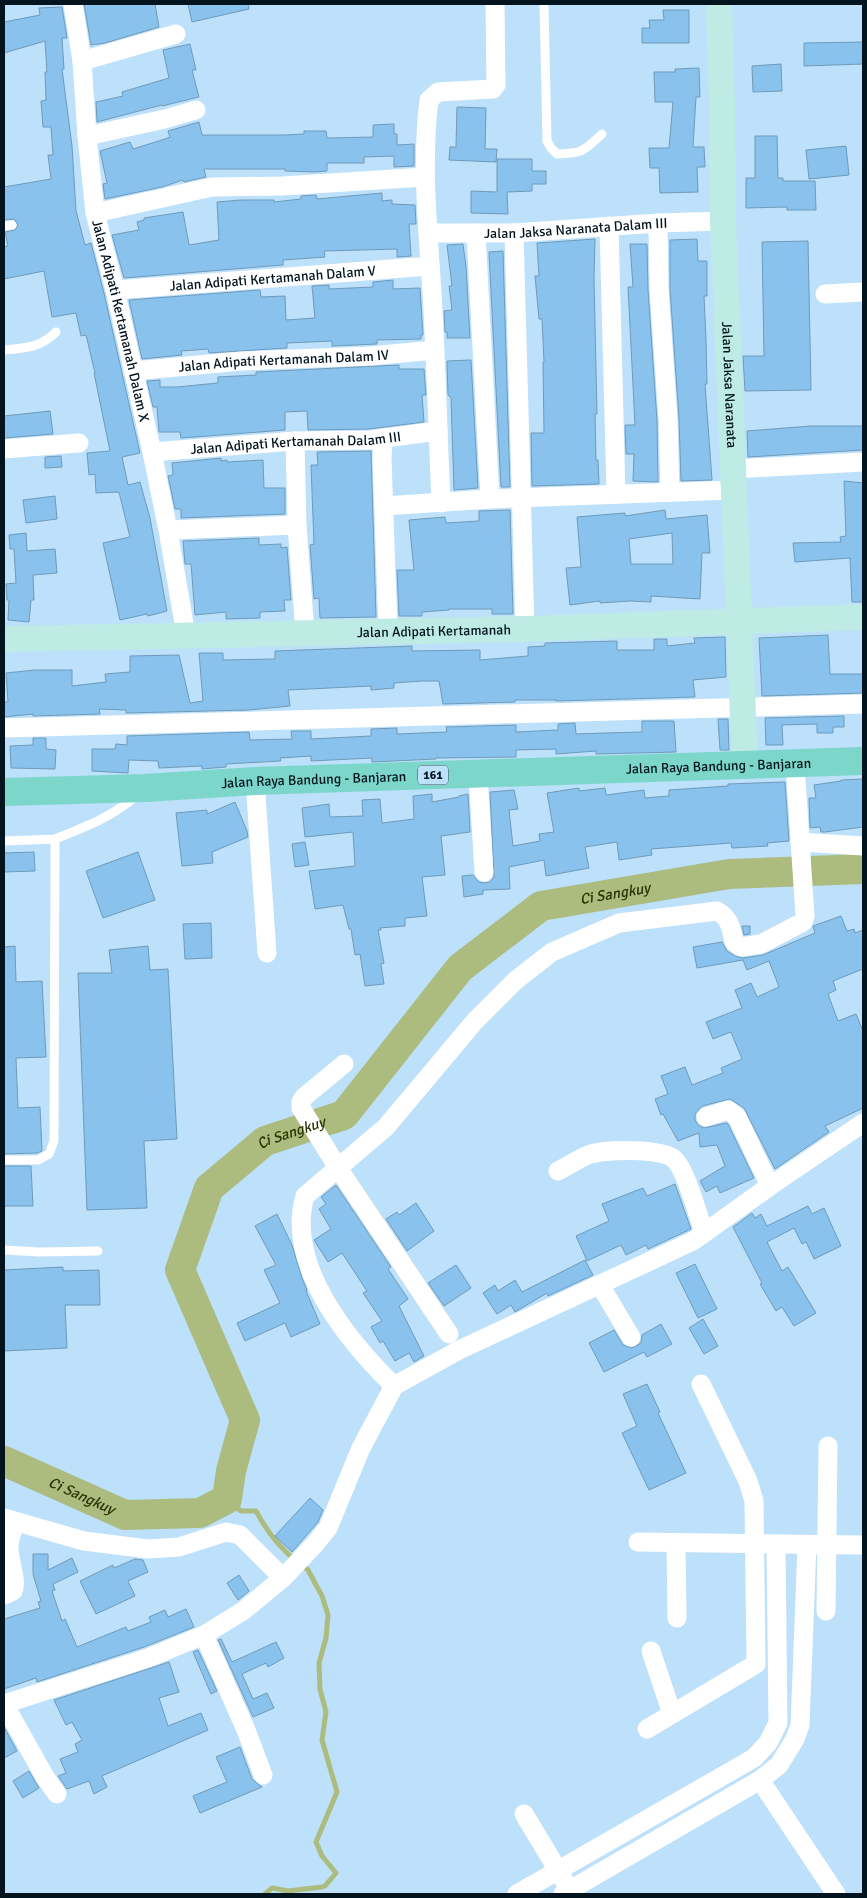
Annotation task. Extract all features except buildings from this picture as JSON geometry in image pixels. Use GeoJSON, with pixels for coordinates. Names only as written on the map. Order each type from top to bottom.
{"type":"FeatureCollection","features":[{"type":"Feature","properties":{"kind":"main road","name":"Jalan Jaksa Naranata"},"geometry":{"type":"LineString","coordinates":[[719,4],[723,221],[745,765]]}},
{"type":"Feature","properties":{"kind":"main road","name":"Jalan Adipati Kertamanah"},"geometry":{"type":"LineString","coordinates":[[4,639],[525,629],[863,617]]}},
{"type":"Feature","properties":{"kind":"main road","name":"Jalan Raya Bandung - Banjaran"},"geometry":{"type":"LineString","coordinates":[[4,792],[863,761]]}},
{"type":"Feature","properties":{"kind":"street","name":"Jalan Adipati Kertamanah Dalam X"},"geometry":{"type":"LineString","coordinates":[[73,4],[82,61],[95,213],[115,290],[152,452],[186,635]]}},
{"type":"Feature","properties":{"kind":"street"},"geometry":{"type":"LineString","coordinates":[[441,503],[435,350],[425,177],[429,100],[438,92],[494,89],[496,85],[494,4]]}},
{"type":"Feature","properties":{"kind":"street"},"geometry":{"type":"LineString","coordinates":[[82,61],[176,34]]}},
{"type":"Feature","properties":{"kind":"street"},"geometry":{"type":"LineString","coordinates":[[87,136],[165,119],[196,110]]}},
{"type":"Feature","properties":{"kind":"street"},"geometry":{"type":"LineString","coordinates":[[95,213],[212,187],[282,186],[425,177]]}},
{"type":"Feature","properties":{"kind":"street","name":"Jalan Jaksa Naranata Dalam III"},"geometry":{"type":"LineString","coordinates":[[428,233],[514,233],[658,223],[723,221]]}},
{"type":"Feature","properties":{"kind":"street"},"geometry":{"type":"LineString","coordinates":[[658,223],[659,289],[668,419],[670,492]]}},
{"type":"Feature","properties":{"kind":"street"},"geometry":{"type":"LineString","coordinates":[[609,226],[616,494]]}},
{"type":"Feature","properties":{"kind":"street"},"geometry":{"type":"LineString","coordinates":[[476,233],[490,499]]}},
{"type":"Feature","properties":{"kind":"street"},"geometry":{"type":"LineString","coordinates":[[514,233],[525,629]]}},
{"type":"Feature","properties":{"kind":"street","name":"Jalan Adipati Kertamanah Dalam V"},"geometry":{"type":"LineString","coordinates":[[115,290],[430,266]]}},
{"type":"Feature","properties":{"kind":"street"},"geometry":{"type":"LineString","coordinates":[[825,294],[863,292]]}},
{"type":"Feature","properties":{"kind":"street","name":"Jalan Adipati Kertamanah Dalam IV"},"geometry":{"type":"LineString","coordinates":[[133,371],[435,350]]}},
{"type":"Feature","properties":{"kind":"street","name":"Jalan Adipati Kertamanah Dalam III"},"geometry":{"type":"LineString","coordinates":[[152,452],[383,438],[438,431]]}},
{"type":"Feature","properties":{"kind":"street"},"geometry":{"type":"LineString","coordinates":[[383,438],[382,460],[388,631]]}},
{"type":"Feature","properties":{"kind":"street"},"geometry":{"type":"LineString","coordinates":[[4,449],[79,442]]}},
{"type":"Feature","properties":{"kind":"street"},"geometry":{"type":"LineString","coordinates":[[295,442],[297,525],[305,633]]}},
{"type":"Feature","properties":{"kind":"street"},"geometry":{"type":"LineString","coordinates":[[384,506],[490,499],[670,492],[733,480],[863,462]]}},
{"type":"Feature","properties":{"kind":"street"},"geometry":{"type":"LineString","coordinates":[[168,530],[297,525]]}},
{"type":"Feature","properties":{"kind":"street"},"geometry":{"type":"LineString","coordinates":[[4,728],[863,704],[863,712]]}},
{"type":"Feature","properties":{"kind":"street"},"geometry":{"type":"LineString","coordinates":[[394,1386],[357,1346],[333,1313],[313,1276],[305,1251],[301,1225],[305,1196],[333,1161],[386,1127],[476,1021],[516,980],[552,952],[619,923],[717,911],[729,921],[734,942],[741,947],[752,947],[761,944],[803,922],[805,916],[795,764]]}},
{"type":"Feature","properties":{"kind":"street"},"geometry":{"type":"LineString","coordinates":[[478,774],[484,872]]}},
{"type":"Feature","properties":{"kind":"street"},"geometry":{"type":"LineString","coordinates":[[255,782],[267,953]]}},
{"type":"Feature","properties":{"kind":"street"},"geometry":{"type":"LineString","coordinates":[[800,843],[863,846]]}},
{"type":"Feature","properties":{"kind":"street"},"geometry":{"type":"LineString","coordinates":[[344,1064],[304,1097],[301,1102],[301,1108],[333,1161],[449,1334]]}},
{"type":"Feature","properties":{"kind":"street"},"geometry":{"type":"LineString","coordinates":[[706,1118],[728,1110],[732,1111],[737,1117],[770,1186]]}},
{"type":"Feature","properties":{"kind":"street"},"geometry":{"type":"LineString","coordinates":[[57,1794],[45,1777],[4,1704],[148,1658],[204,1635],[243,1611],[291,1569],[328,1528],[361,1448],[394,1386],[459,1350],[693,1241],[863,1123]]}},
{"type":"Feature","properties":{"kind":"street"},"geometry":{"type":"LineString","coordinates":[[558,1171],[588,1154],[604,1151],[662,1153],[674,1158],[682,1169],[704,1233]]}},
{"type":"Feature","properties":{"kind":"street"},"geometry":{"type":"LineString","coordinates":[[600,1285],[631,1337]]}},
{"type":"Feature","properties":{"kind":"street"},"geometry":{"type":"LineString","coordinates":[[647,1729],[756,1664],[754,1501],[748,1481],[702,1384]]}},
{"type":"Feature","properties":{"kind":"street"},"geometry":{"type":"LineString","coordinates":[[826,1612],[828,1446]]}},
{"type":"Feature","properties":{"kind":"street"},"geometry":{"type":"LineString","coordinates":[[4,1595],[13,1592],[15,1587],[9,1562],[10,1520],[84,1541],[148,1549],[179,1547],[226,1532],[240,1535],[291,1569]]}},
{"type":"Feature","properties":{"kind":"street"},"geometry":{"type":"LineString","coordinates":[[638,1542],[863,1546]]}},
{"type":"Feature","properties":{"kind":"street"},"geometry":{"type":"LineString","coordinates":[[676,1543],[677,1618]]}},
{"type":"Feature","properties":{"kind":"street"},"geometry":{"type":"LineString","coordinates":[[516,1894],[754,1758],[768,1743],[778,1723],[776,1544]]}},
{"type":"Feature","properties":{"kind":"street"},"geometry":{"type":"LineString","coordinates":[[524,1814],[559,1871],[568,1893],[760,1780],[779,1765],[800,1725],[807,1545]]}},
{"type":"Feature","properties":{"kind":"street"},"geometry":{"type":"LineString","coordinates":[[204,1635],[246,1730],[263,1775]]}},
{"type":"Feature","properties":{"kind":"street"},"geometry":{"type":"LineString","coordinates":[[651,1651],[672,1714]]}},
{"type":"Feature","properties":{"kind":"street"},"geometry":{"type":"LineString","coordinates":[[760,1780],[836,1894]]}},
{"type":"Feature","properties":{"kind":"lane"},"geometry":{"type":"LineString","coordinates":[[544,4],[548,141],[551,148],[557,154],[578,153],[585,150],[602,134]]}},
{"type":"Feature","properties":{"kind":"lane"},"geometry":{"type":"LineString","coordinates":[[4,350],[40,345],[56,332]]}},
{"type":"Feature","properties":{"kind":"lane"},"geometry":{"type":"LineString","coordinates":[[4,841],[55,839],[98,822],[120,810],[145,788]]}},
{"type":"Feature","properties":{"kind":"lane"},"geometry":{"type":"LineString","coordinates":[[4,1160],[38,1160],[49,1154],[54,1141],[55,839]]}},
{"type":"Feature","properties":{"kind":"lane"},"geometry":{"type":"LineString","coordinates":[[4,1250],[39,1252],[98,1251]]}},
{"type":"Feature","properties":{"kind":"waterway","name":"Ci Sangkuy"},"geometry":{"type":"LineString","coordinates":[[4,1461],[125,1515],[200,1513],[227,1499],[231,1471],[245,1420],[180,1270],[209,1188],[265,1141],[344,1115],[460,968],[541,906],[729,874],[863,869]]}},
{"type":"Feature","properties":{"kind":"waterway"},"geometry":{"type":"LineString","coordinates":[[227,1499],[241,1511],[256,1511],[273,1537],[295,1560]]}},
{"type":"Feature","properties":{"kind":"waterway"},"geometry":{"type":"LineString","coordinates":[[265,1894],[272,1888],[288,1891],[322,1887],[336,1873],[322,1856],[316,1842],[337,1792],[322,1740],[326,1712],[320,1689],[319,1663],[326,1638],[328,1615],[322,1596],[308,1570],[302,1565]]}}]}
